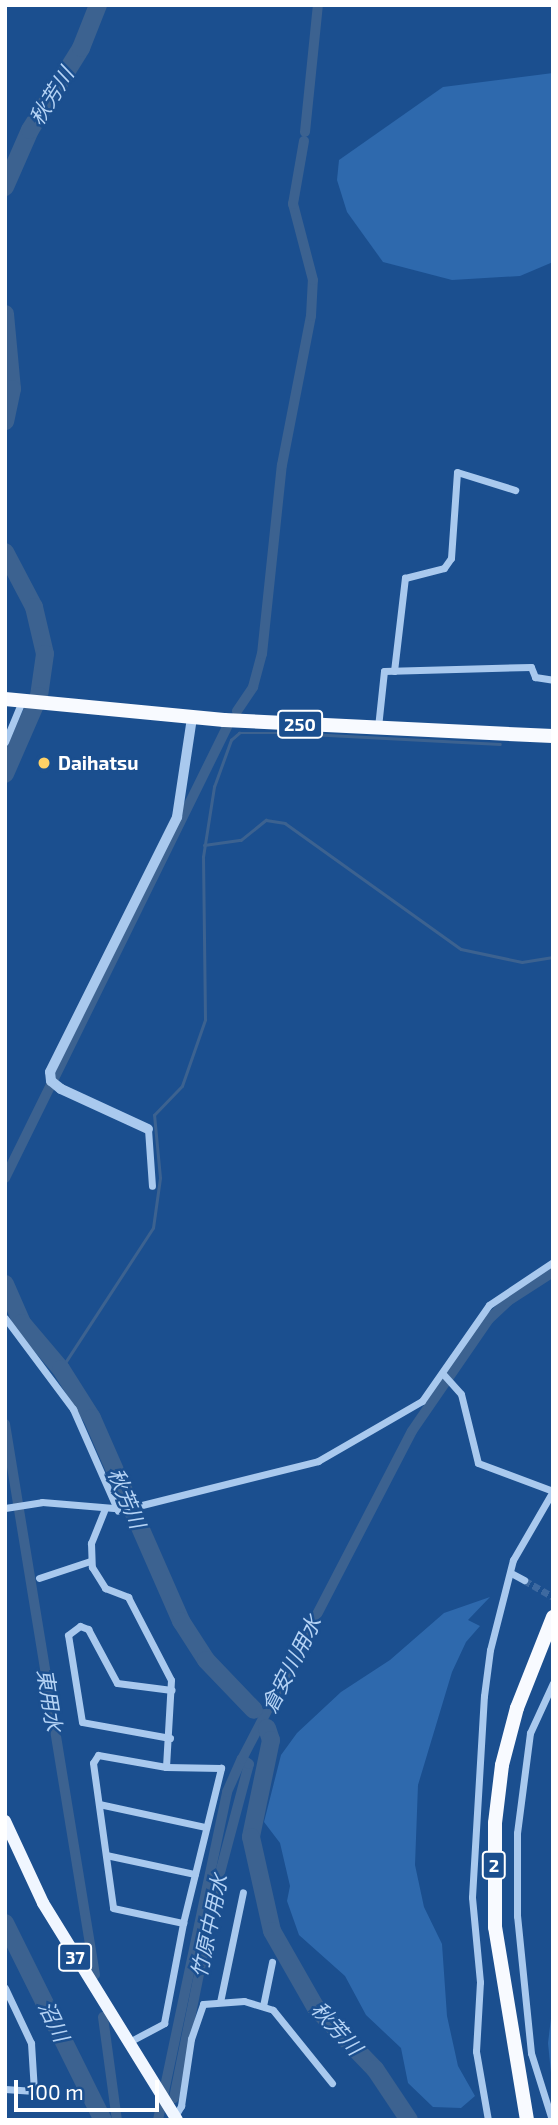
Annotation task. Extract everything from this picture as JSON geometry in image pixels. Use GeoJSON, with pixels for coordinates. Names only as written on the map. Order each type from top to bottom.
{"type":"FeatureCollection","features":[{"type":"Feature","properties":{"kind":"highway","name":"250"},"geometry":{"type":"LineString","coordinates":[[5,699],[192,718],[553,736]]}},
{"type":"Feature","properties":{"kind":"highway","name":"2"},"geometry":{"type":"LineString","coordinates":[[527,2120],[495,1927],[495,1823],[502,1765],[517,1707],[553,1618]]}},
{"type":"Feature","properties":{"kind":"main road","name":"37"},"geometry":{"type":"LineString","coordinates":[[5,1821],[43,1903],[174,2115]]}},
{"type":"Feature","properties":{"kind":"street"},"geometry":{"type":"LineString","coordinates":[[394,671],[405,578],[444,568],[451,558],[457,472],[515,490]]}},
{"type":"Feature","properties":{"kind":"street"},"geometry":{"type":"LineString","coordinates":[[378,727],[384,670],[531,667],[535,677],[553,680]]}},
{"type":"Feature","properties":{"kind":"street"},"geometry":{"type":"LineString","coordinates":[[5,742],[24,701]]}},
{"type":"Feature","properties":{"kind":"street"},"geometry":{"type":"LineString","coordinates":[[152,1186],[148,1129],[61,1089],[51,1081],[50,1072],[177,817],[192,718]]}},
{"type":"Feature","properties":{"kind":"street"},"geometry":{"type":"LineString","coordinates":[[5,1508],[62,1503],[104,1511],[122,1510],[318,1461],[410,1410],[445,1376],[489,1305],[553,1262]]}},
{"type":"Feature","properties":{"kind":"street"},"geometry":{"type":"LineString","coordinates":[[5,1318],[73,1409],[122,1510]]}},
{"type":"Feature","properties":{"kind":"street"},"geometry":{"type":"LineString","coordinates":[[445,1376],[453,1381],[461,1394],[478,1463],[553,1491],[524,1537],[511,1573],[486,1674],[474,1810],[472,1897],[480,1982],[476,2051],[488,2120]]}},
{"type":"Feature","properties":{"kind":"street"},"geometry":{"type":"LineString","coordinates":[[104,1511],[91,1543],[90,1561],[105,1588],[128,1597],[172,1690],[166,1768]]}},
{"type":"Feature","properties":{"kind":"street"},"geometry":{"type":"LineString","coordinates":[[39,1578],[90,1561]]}},
{"type":"Feature","properties":{"kind":"street"},"geometry":{"type":"LineString","coordinates":[[511,1573],[524,1580]]}},
{"type":"Feature","properties":{"kind":"street"},"geometry":{"type":"LineString","coordinates":[[170,1738],[82,1722],[68,1635],[80,1626],[88,1629],[117,1684],[172,1690]]}},
{"type":"Feature","properties":{"kind":"street"},"geometry":{"type":"LineString","coordinates":[[552,2120],[531,2053],[517,1916],[517,1833],[530,1732],[553,1683]]}},
{"type":"Feature","properties":{"kind":"street"},"geometry":{"type":"LineString","coordinates":[[129,2042],[164,2023],[183,1923],[221,1768],[166,1768],[98,1755],[93,1763],[113,1908],[183,1923]]}},
{"type":"Feature","properties":{"kind":"street"},"geometry":{"type":"LineString","coordinates":[[99,1804],[205,1828]]}},
{"type":"Feature","properties":{"kind":"street"},"geometry":{"type":"LineString","coordinates":[[106,1855],[195,1874]]}},
{"type":"Feature","properties":{"kind":"street"},"geometry":{"type":"LineString","coordinates":[[220,2002],[243,1892]]}},
{"type":"Feature","properties":{"kind":"street"},"geometry":{"type":"LineString","coordinates":[[262,2006],[272,1962]]}},
{"type":"Feature","properties":{"kind":"street"},"geometry":{"type":"LineString","coordinates":[[5,1988],[31,2043],[34,2091],[5,2089]]}},
{"type":"Feature","properties":{"kind":"street"},"geometry":{"type":"LineString","coordinates":[[174,2115],[181,2106],[198,2008],[220,2002],[244,2001],[273,2010],[332,2083]]}},
{"type":"Feature","properties":{"kind":"shaded area"},"geometry":{"type":"Polygon","coordinates":[[[553,73],[553,262],[520,276],[452,280],[383,262],[347,212],[337,180],[339,160],[443,87],[553,73]]]}},
{"type":"Feature","properties":{"kind":"shaded area"},"geometry":{"type":"Polygon","coordinates":[[[490,1597],[468,1620],[480,1626],[466,1642],[452,1672],[418,1785],[415,1865],[424,1907],[442,1944],[447,2016],[458,2066],[475,2096],[461,2108],[433,2107],[408,2083],[401,2048],[366,2015],[345,1976],[299,1935],[287,1901],[290,1886],[280,1843],[264,1822],[281,1755],[297,1733],[341,1692],[390,1660],[444,1613],[490,1597]]]}},
{"type":"Feature","properties":{"kind":"shaded area"},"geometry":{"type":"Polygon","coordinates":[[[553,2002],[553,2093],[548,2043],[553,2002]]]}},
{"type":"Feature","properties":{"kind":"waterway","name":"秋芳川"},"geometry":{"type":"LineString","coordinates":[[5,187],[30,130],[81,48],[98,5]]}},
{"type":"Feature","properties":{"kind":"waterway"},"geometry":{"type":"LineString","coordinates":[[305,132],[318,5]]}},
{"type":"Feature","properties":{"kind":"waterway"},"geometry":{"type":"LineString","coordinates":[[237,711],[253,687],[262,654],[282,465],[311,316],[313,280],[293,204],[304,141]]}},
{"type":"Feature","properties":{"kind":"waterway","name":"秋芳川"},"geometry":{"type":"LineString","coordinates":[[5,314],[12,389],[5,421]]}},
{"type":"Feature","properties":{"kind":"waterway","name":"秋芳川"},"geometry":{"type":"LineString","coordinates":[[5,552],[34,607],[45,654],[39,696],[5,774]]}},
{"type":"Feature","properties":{"kind":"waterway"},"geometry":{"type":"LineString","coordinates":[[5,1178],[227,727]]}},
{"type":"Feature","properties":{"kind":"waterway"},"geometry":{"type":"LineString","coordinates":[[61,1369],[153,1228],[160,1178],[154,1115],[182,1086],[205,1020],[203,857],[214,787],[231,740],[239,733],[290,733],[500,744]]}},
{"type":"Feature","properties":{"kind":"waterway"},"geometry":{"type":"LineString","coordinates":[[204,845],[241,840],[266,820],[285,823],[461,949],[522,962],[553,957]]}},
{"type":"Feature","properties":{"kind":"waterway","name":"倉安川用水"},"geometry":{"type":"LineString","coordinates":[[158,2120],[227,1792],[242,1759],[412,1431],[489,1319],[508,1301],[553,1272]]}},
{"type":"Feature","properties":{"kind":"waterway","name":"秋芳川"},"geometry":{"type":"LineString","coordinates":[[5,1284],[22,1323],[61,1369],[92,1418],[181,1621],[206,1660],[254,1710]]}},
{"type":"Feature","properties":{"kind":"waterway","name":"東用水"},"geometry":{"type":"LineString","coordinates":[[5,1424],[95,1975]]}},
{"type":"Feature","properties":{"kind":"waterway","name":"秋芳川"},"geometry":{"type":"LineString","coordinates":[[267,1728],[271,1740],[251,1837],[272,1931],[316,2008],[375,2069],[409,2120]]}},
{"type":"Feature","properties":{"kind":"waterway","name":"竹原中用水"},"geometry":{"type":"LineString","coordinates":[[174,2098],[217,1884],[249,1764],[242,1759]]}},
{"type":"Feature","properties":{"kind":"waterway","name":"沼川"},"geometry":{"type":"LineString","coordinates":[[5,1923],[103,2120]]}},
{"type":"Feature","properties":{"kind":"waterway","name":"東用水"},"geometry":{"type":"LineString","coordinates":[[103,2017],[117,2120]]}},
{"type":"Feature","properties":{"kind":"tunnel"},"geometry":{"type":"LineString","coordinates":[[524,1580],[553,1597]]}},
{"type":"Feature","properties":{"kind":"place","name":"Daihatsu"},"geometry":{"type":"Point","coordinates":[44,763]}}]}
